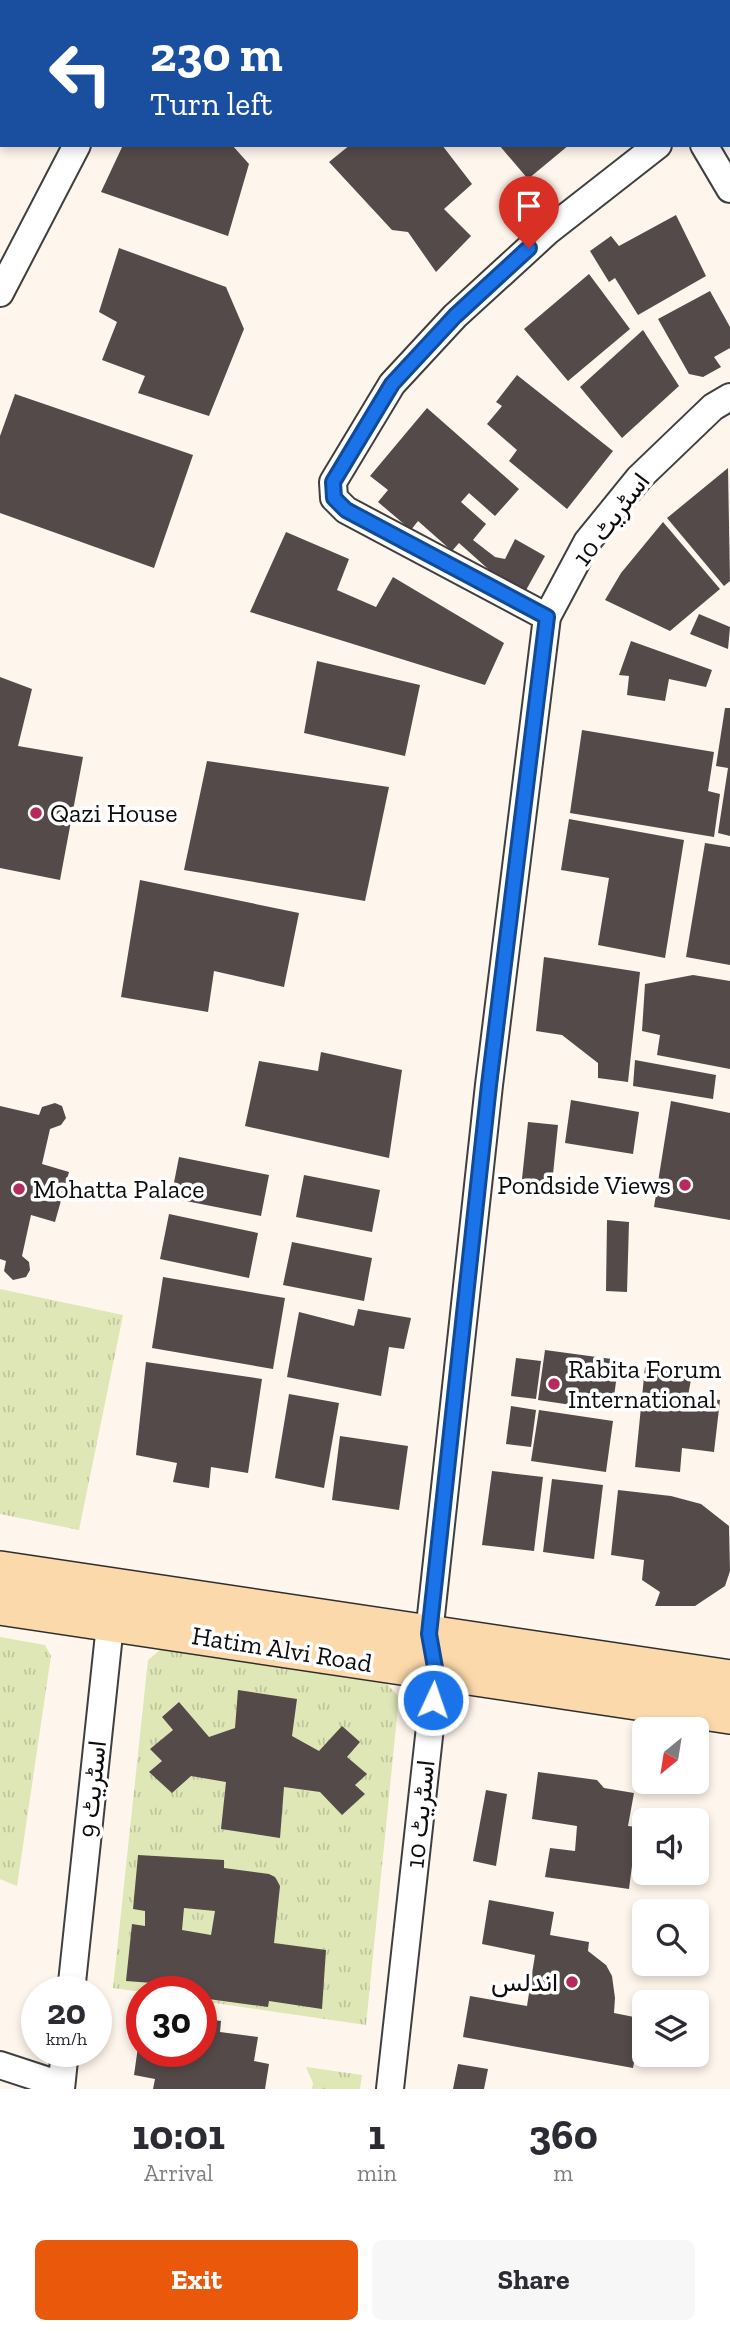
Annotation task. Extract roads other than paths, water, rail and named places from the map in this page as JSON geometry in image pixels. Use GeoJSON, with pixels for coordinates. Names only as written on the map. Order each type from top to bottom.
{"type":"FeatureCollection","features":[{"type":"Feature","properties":{"kind":"street"},"geometry":{"type":"LineString","coordinates":[[0,293],[76,147]]}},
{"type":"Feature","properties":{"kind":"street"},"geometry":{"type":"LineString","coordinates":[[547,617],[346,510],[334,498],[333,482],[392,384],[455,316],[548,231],[655,147]]}},
{"type":"Feature","properties":{"kind":"street"},"geometry":{"type":"LineString","coordinates":[[705,147],[730,188]]}},
{"type":"Feature","properties":{"kind":"street","name":"اسٹریٹ 10"},"geometry":{"type":"LineString","coordinates":[[390,2089],[436,1673],[429,1634],[489,1085],[547,617],[587,542],[639,478],[713,407],[730,397]]}},
{"type":"Feature","properties":{"kind":"street","name":"Hatim Alvi Road"},"geometry":{"type":"LineString","coordinates":[[0,1570],[112,1604],[436,1673],[730,1715]]}},
{"type":"Feature","properties":{"kind":"street","name":"Hatim Alvi Road"},"geometry":{"type":"LineString","coordinates":[[0,1606],[112,1604],[429,1634],[730,1679]]}},
{"type":"Feature","properties":{"kind":"street","name":"اسٹریٹ 9"},"geometry":{"type":"LineString","coordinates":[[73,1976],[112,1604]]}},
{"type":"Feature","properties":{"kind":"street"},"geometry":{"type":"LineString","coordinates":[[0,2065],[61,2087],[63,2067]]}},
{"type":"Feature","properties":{"kind":"place","name":"Qazi House"},"geometry":{"type":"Point","coordinates":[36,813]}},
{"type":"Feature","properties":{"kind":"place","name":"Pondside Views"},"geometry":{"type":"Point","coordinates":[685,1185]}},
{"type":"Feature","properties":{"kind":"place","name":"Mohatta Palace"},"geometry":{"type":"Point","coordinates":[19,1189]}},
{"type":"Feature","properties":{"kind":"place","name":"Rabita Forum International"},"geometry":{"type":"Point","coordinates":[554,1384]}},
{"type":"Feature","properties":{"kind":"place","name":"اندلس"},"geometry":{"type":"Point","coordinates":[572,1982]}}]}
